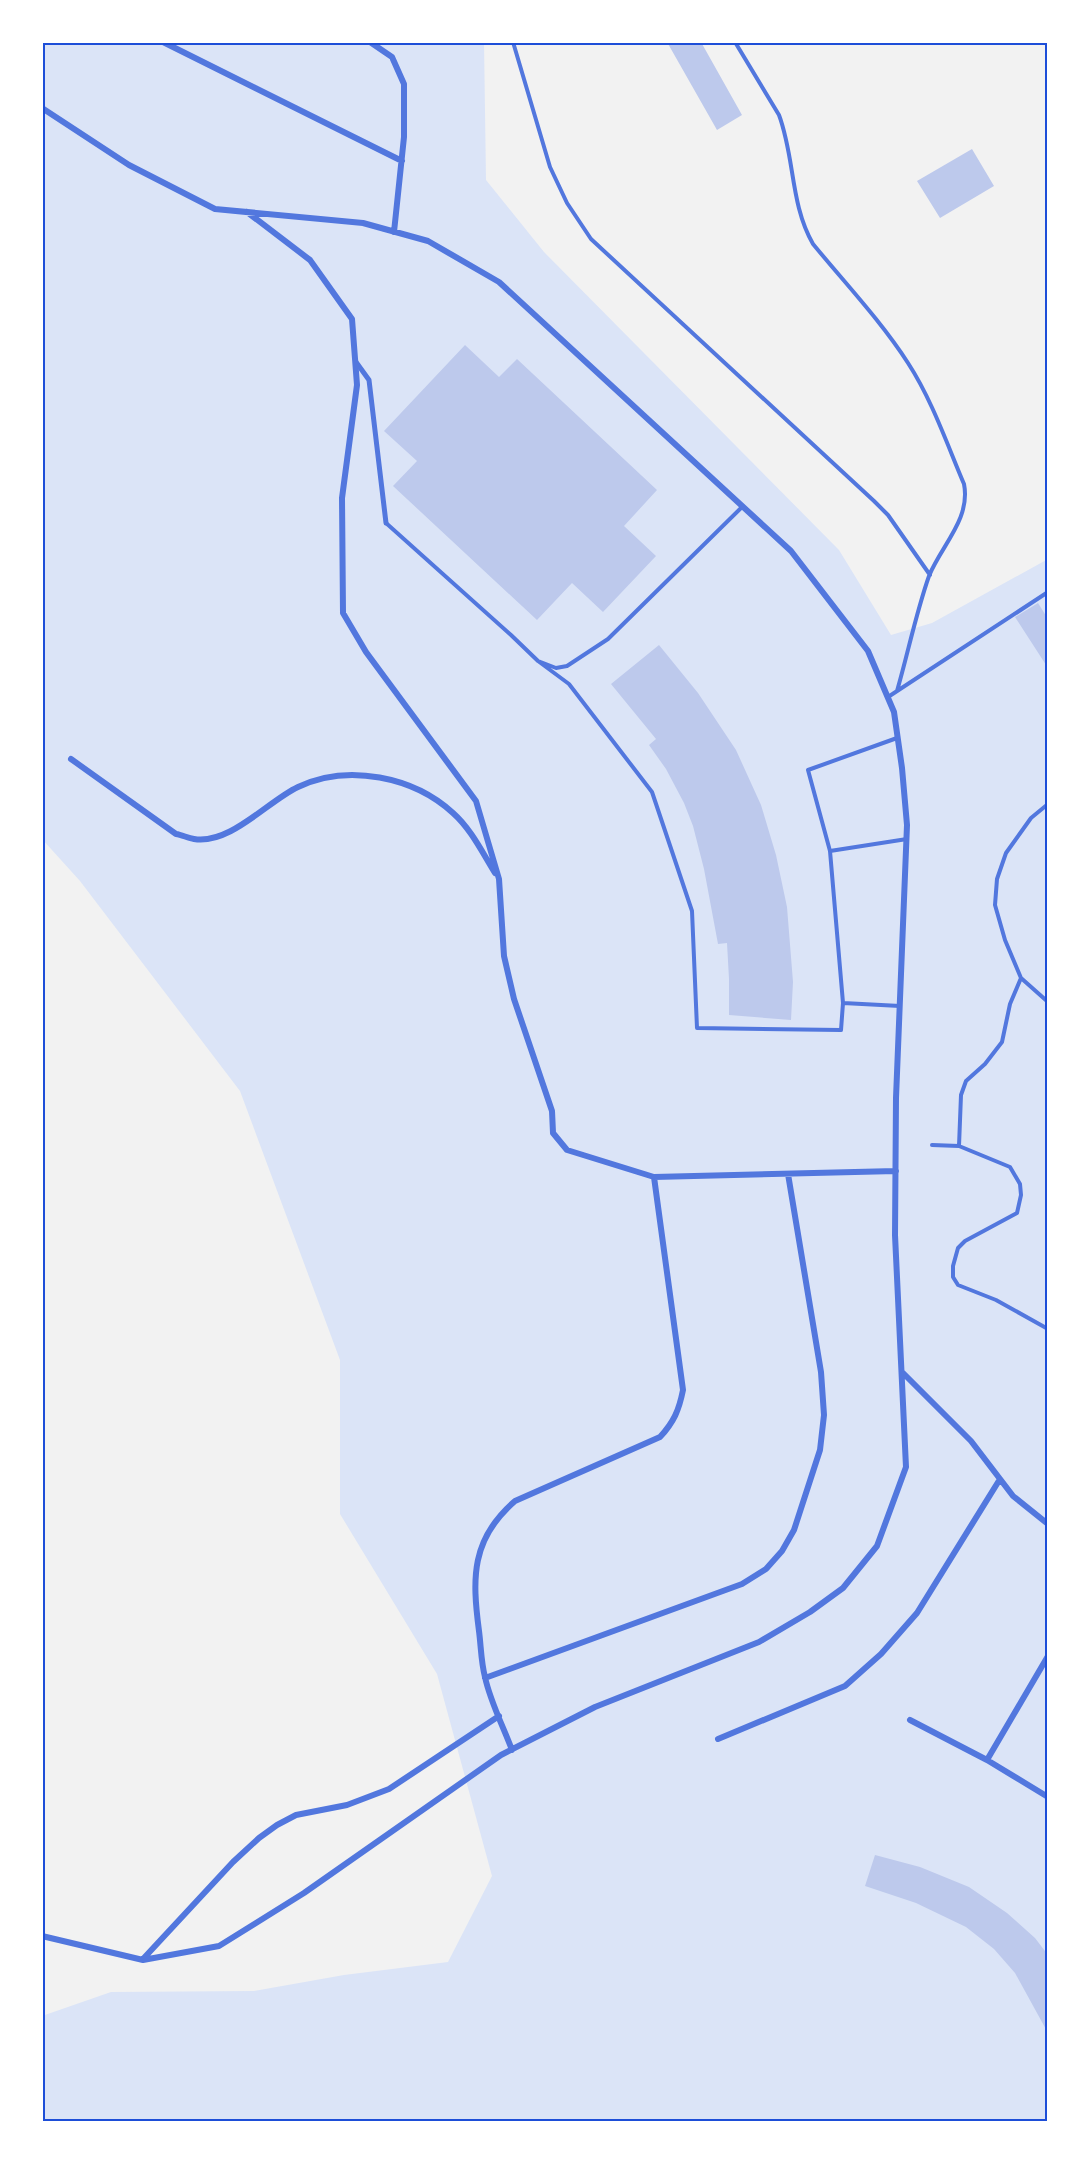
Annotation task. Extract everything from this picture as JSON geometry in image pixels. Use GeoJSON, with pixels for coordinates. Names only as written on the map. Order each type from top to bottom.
{"type":"FeatureCollection","features":[{"type":"Feature","properties":{"kind":"street"},"geometry":{"type":"LineString","coordinates":[[163,42],[402,161]]}},
{"type":"Feature","properties":{"kind":"street"},"geometry":{"type":"LineString","coordinates":[[370,42],[392,57],[404,84],[404,137],[394,232]]}},
{"type":"Feature","properties":{"kind":"street"},"geometry":{"type":"LineString","coordinates":[[42,108],[129,165],[215,208],[363,223],[428,241],[499,282],[791,551],[868,651],[894,712],[907,825],[896,1098],[895,1235],[906,1467],[877,1546],[843,1588],[810,1612],[759,1642],[595,1707],[501,1755],[304,1893],[219,1946],[143,1960],[42,1936]]}},
{"type":"Feature","properties":{"kind":"street"},"geometry":{"type":"LineString","coordinates":[[246,212],[310,260],[352,319],[357,385],[342,498],[343,613],[366,652],[476,801],[499,879],[504,956],[514,999],[552,1111],[552,1133],[567,1150],[654,1177],[896,1171]]}},
{"type":"Feature","properties":{"kind":"street"},"geometry":{"type":"LineString","coordinates":[[355,361],[369,380],[386,523]]}},
{"type":"Feature","properties":{"kind":"street"},"geometry":{"type":"LineString","coordinates":[[71,759],[176,834],[195,840],[213,838],[230,831],[298,787],[327,777],[362,775],[398,782],[431,795],[454,814],[472,835],[499,879]]}},
{"type":"Feature","properties":{"kind":"street"},"geometry":{"type":"LineString","coordinates":[[485,1678],[742,1584],[766,1569],[782,1551],[794,1530],[820,1450],[824,1415],[820,1372],[788,1174]]}},
{"type":"Feature","properties":{"kind":"street"},"geometry":{"type":"LineString","coordinates":[[512,1750],[485,1678],[475,1581],[479,1556],[488,1532],[499,1515],[515,1502],[660,1437],[672,1424],[680,1407],[683,1390],[654,1177]]}},
{"type":"Feature","properties":{"kind":"street"},"geometry":{"type":"LineString","coordinates":[[902,1371],[971,1442],[1013,1496],[1048,1524]]}},
{"type":"Feature","properties":{"kind":"street"},"geometry":{"type":"LineString","coordinates":[[718,1739],[845,1686],[881,1654],[917,1613],[1000,1479]]}},
{"type":"Feature","properties":{"kind":"street"},"geometry":{"type":"LineString","coordinates":[[987,1760],[1048,1656]]}},
{"type":"Feature","properties":{"kind":"street"},"geometry":{"type":"LineString","coordinates":[[143,1960],[233,1862],[277,1825],[296,1815],[347,1805],[389,1789],[499,1716]]}},
{"type":"Feature","properties":{"kind":"street"},"geometry":{"type":"LineString","coordinates":[[910,1720],[987,1760],[1048,1797]]}},
{"type":"Feature","properties":{"kind":"lane"},"geometry":{"type":"LineString","coordinates":[[513,42],[550,166],[567,203],[591,239],[888,514],[930,575]]}},
{"type":"Feature","properties":{"kind":"lane"},"geometry":{"type":"LineString","coordinates":[[735,42],[779,115],[784,129],[798,209],[804,228],[813,244],[894,342],[909,364],[926,395],[964,484],[966,494],[962,514],[930,575],[897,691]]}},
{"type":"Feature","properties":{"kind":"lane"},"geometry":{"type":"LineString","coordinates":[[537,661],[556,668],[567,666],[608,639],[742,506]]}},
{"type":"Feature","properties":{"kind":"lane"},"geometry":{"type":"LineString","coordinates":[[386,523],[537,661],[569,684],[652,792],[692,911],[698,1028],[841,1030],[843,1003],[830,851],[808,770],[897,738]]}},
{"type":"Feature","properties":{"kind":"lane"},"geometry":{"type":"LineString","coordinates":[[888,697],[1048,592]]}},
{"type":"Feature","properties":{"kind":"lane"},"geometry":{"type":"LineString","coordinates":[[1048,804],[1031,818],[1006,853],[997,879],[995,904],[1005,940],[1021,978],[1048,1002]]}},
{"type":"Feature","properties":{"kind":"lane"},"geometry":{"type":"LineString","coordinates":[[830,851],[907,839]]}},
{"type":"Feature","properties":{"kind":"lane"},"geometry":{"type":"LineString","coordinates":[[959,1146],[961,1095],[966,1081],[985,1065],[1002,1042],[1011,1004],[1021,978]]}},
{"type":"Feature","properties":{"kind":"lane"},"geometry":{"type":"LineString","coordinates":[[843,1003],[900,1006]]}},
{"type":"Feature","properties":{"kind":"lane"},"geometry":{"type":"LineString","coordinates":[[932,1145],[959,1146],[1011,1167],[1020,1184],[1021,1195],[1017,1213],[965,1241],[958,1248],[953,1266],[953,1277],[958,1285],[996,1300],[1048,1329]]}},
{"type":"Feature","properties":{"kind":"shaded area"},"geometry":{"type":"Polygon","coordinates":[[[42,42],[484,42],[486,180],[544,252],[839,550],[891,635],[932,623],[1048,559],[1048,2121],[42,2121],[42,2016],[111,1992],[254,1991],[344,1975],[448,1962],[492,1876],[437,1674],[340,1514],[340,1360],[240,1091],[80,881],[42,839],[42,42]]]}},
{"type":"Feature","properties":{"kind":"building"},"geometry":{"type":"Polygon","coordinates":[[[667,42],[701,42],[742,115],[717,130],[667,42]]]}},
{"type":"Feature","properties":{"kind":"building"},"geometry":{"type":"Polygon","coordinates":[[[972,149],[994,186],[940,218],[917,181],[972,149]]]}},
{"type":"Feature","properties":{"kind":"building"},"geometry":{"type":"Polygon","coordinates":[[[465,345],[499,377],[517,359],[657,490],[624,526],[656,556],[603,612],[572,583],[537,620],[393,486],[417,461],[384,431],[465,345]]]}},
{"type":"Feature","properties":{"kind":"building"},"geometry":{"type":"Polygon","coordinates":[[[1038,603],[1048,619],[1048,668],[1015,617],[1038,603]]]}},
{"type":"Feature","properties":{"kind":"building"},"geometry":{"type":"Polygon","coordinates":[[[659,645],[698,693],[736,750],[761,805],[776,855],[787,907],[793,982],[791,1020],[729,1015],[727,943],[718,944],[704,869],[693,826],[666,769],[649,745],[656,739],[611,684],[659,645]]]}},
{"type":"Feature","properties":{"kind":"building"},"geometry":{"type":"Polygon","coordinates":[[[875,1855],[920,1867],[969,1887],[1007,1913],[1035,1938],[1048,1955],[1048,2033],[1015,1973],[994,1949],[966,1927],[916,1903],[865,1886],[875,1855]]]}}]}
